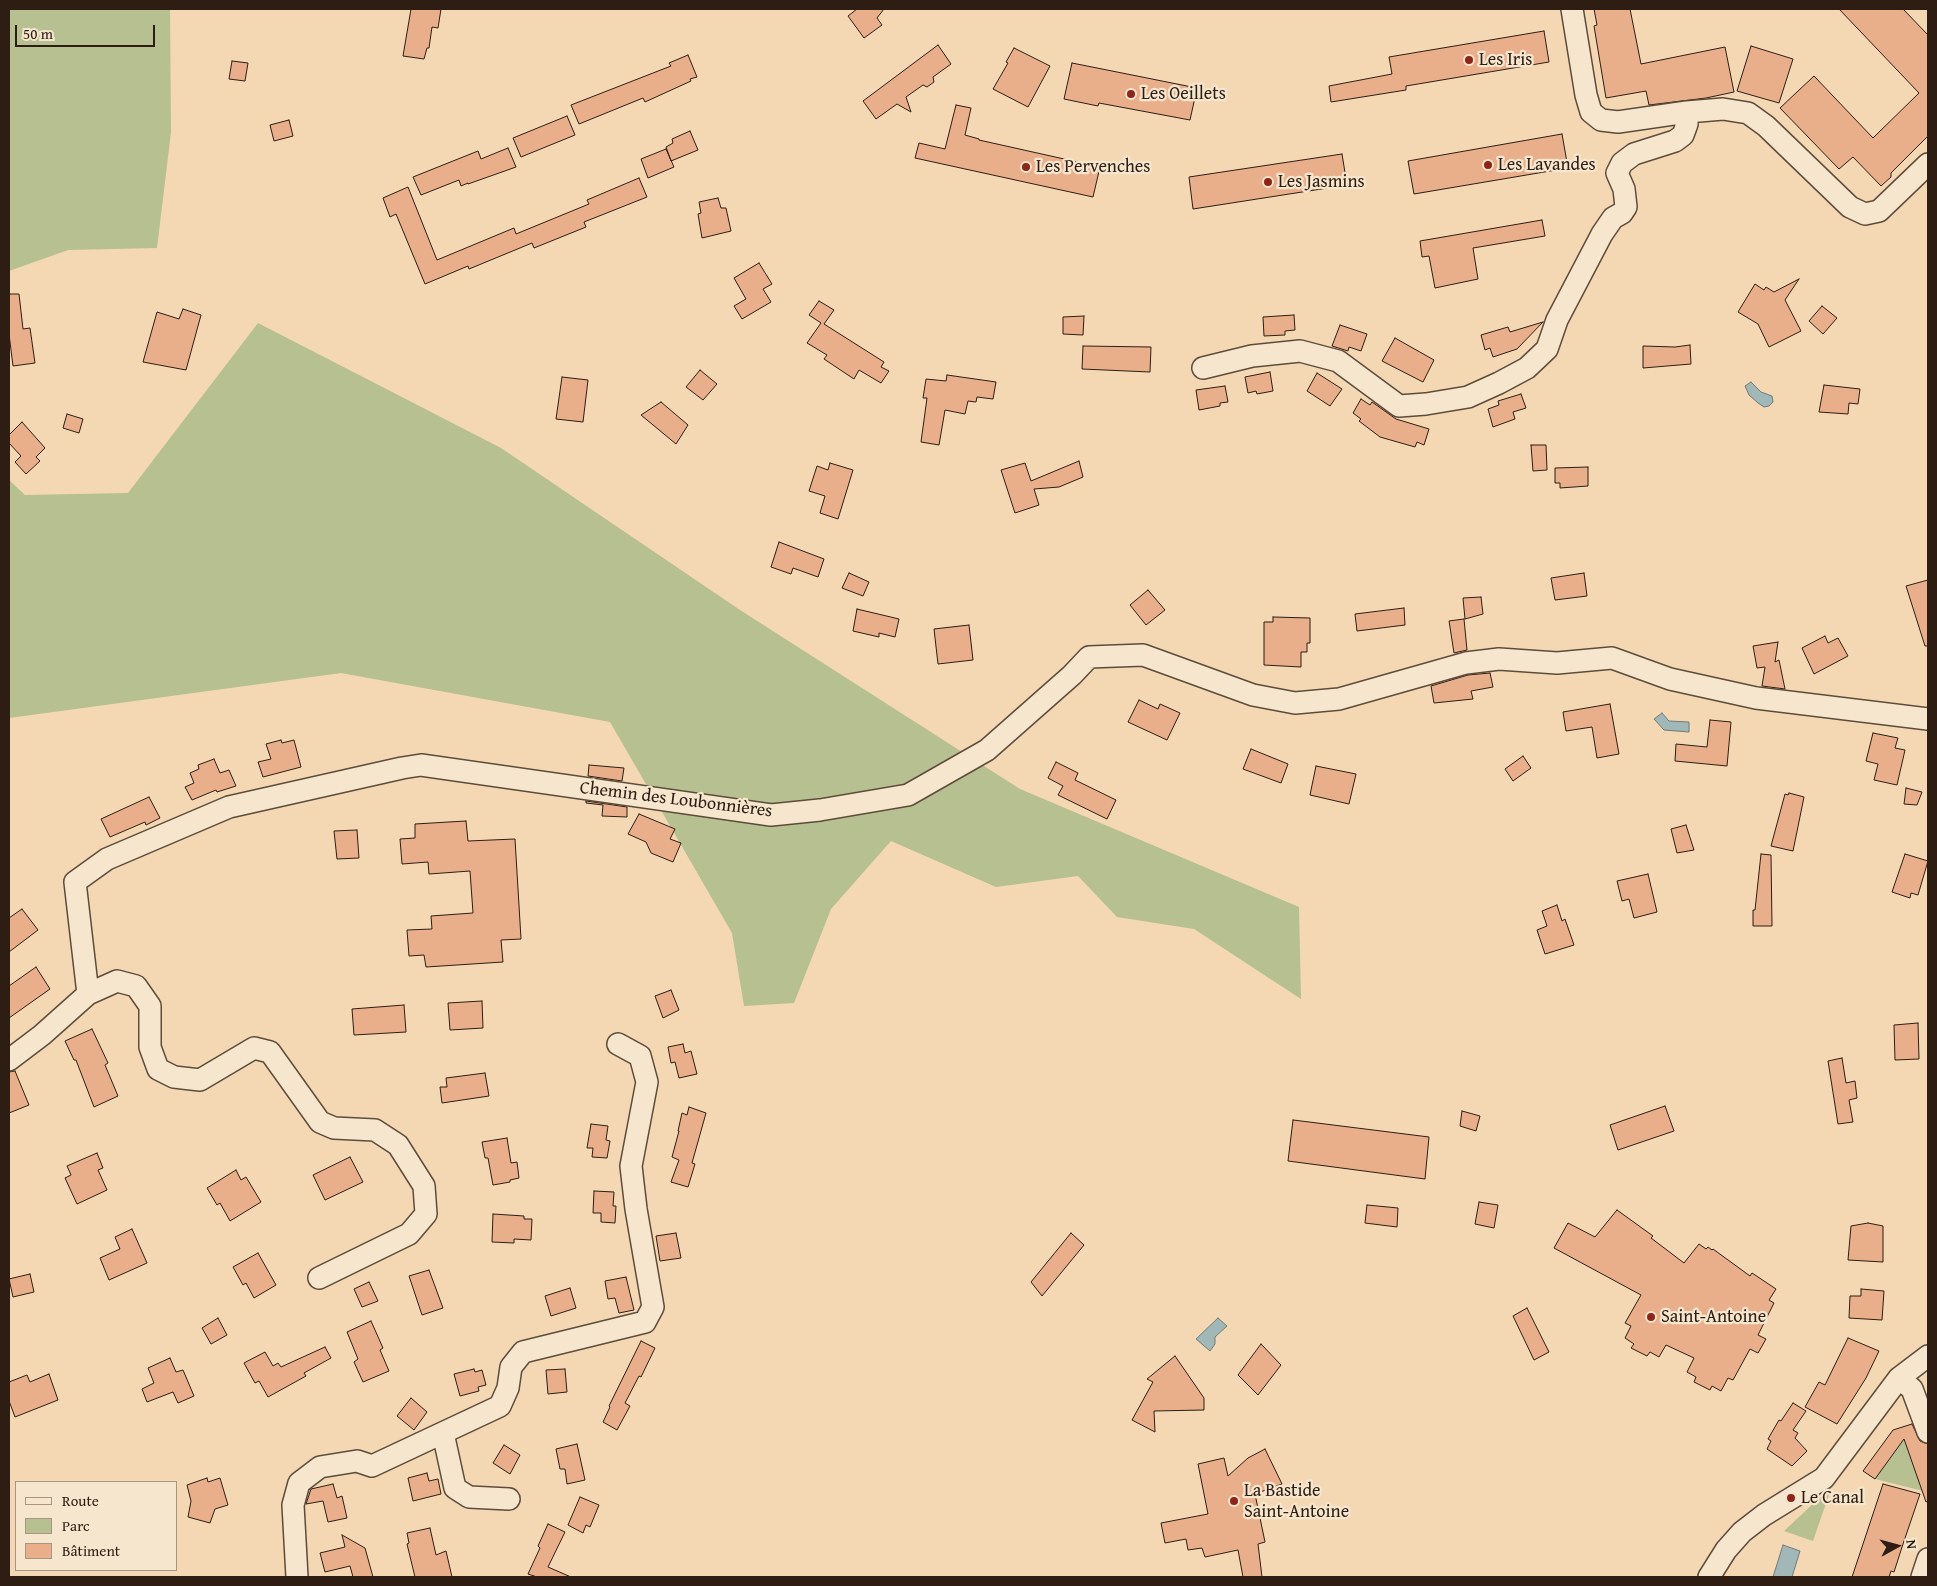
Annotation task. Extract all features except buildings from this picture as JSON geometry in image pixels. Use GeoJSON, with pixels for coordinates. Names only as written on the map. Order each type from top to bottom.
{"type":"FeatureCollection","features":[{"type":"Feature","properties":{"kind":"street"},"geometry":{"type":"LineString","coordinates":[[1572,9],[1586,95],[1591,112],[1600,120],[1618,122],[1723,109],[1748,113],[1766,126],[1850,207],[1866,214],[1879,211],[1928,164]]}},
{"type":"Feature","properties":{"kind":"street"},"geometry":{"type":"LineString","coordinates":[[1202,368],[1252,356],[1300,351],[1338,361],[1399,406],[1426,404],[1468,397],[1499,383],[1527,368],[1547,349],[1557,320],[1602,234],[1613,218],[1622,213],[1626,207],[1624,190],[1618,173],[1622,163],[1634,154],[1675,141],[1683,135],[1687,124],[1687,112]]}},
{"type":"Feature","properties":{"kind":"street","name":"Chemin des Loubonnières"},"geometry":{"type":"LineString","coordinates":[[88,994],[75,882],[107,859],[229,807],[402,768],[421,766],[771,815],[838,807],[908,794],[986,750],[1072,675],[1089,657],[1144,655],[1253,695],[1295,703],[1339,699],[1466,663],[1499,660],[1557,663],[1612,658],[1670,679],[1756,698],[1928,718]]}},
{"type":"Feature","properties":{"kind":"street"},"geometry":{"type":"LineString","coordinates":[[12,1051],[88,994],[117,981],[136,986],[150,1006],[150,1047],[158,1068],[174,1077],[200,1080],[254,1048],[270,1052],[320,1122],[334,1128],[375,1130],[398,1146],[424,1186],[426,1214],[409,1234],[319,1278]]}},
{"type":"Feature","properties":{"kind":"street"},"geometry":{"type":"LineString","coordinates":[[297,1577],[293,1505],[299,1483],[320,1467],[357,1461],[372,1466],[500,1406],[508,1388],[511,1367],[524,1352],[645,1322],[653,1307],[636,1210],[632,1166],[647,1082],[640,1056],[618,1044]]}},
{"type":"Feature","properties":{"kind":"street"},"geometry":{"type":"LineString","coordinates":[[1709,1577],[1726,1550],[1742,1532],[1764,1515],[1824,1478],[1899,1378],[1928,1356]]}},
{"type":"Feature","properties":{"kind":"street"},"geometry":{"type":"LineString","coordinates":[[1899,1378],[1912,1389],[1928,1432]]}},
{"type":"Feature","properties":{"kind":"street"},"geometry":{"type":"LineString","coordinates":[[443,1433],[455,1488],[469,1497],[508,1499]]}},
{"type":"Feature","properties":{"kind":"street"},"geometry":{"type":"LineString","coordinates":[[1922,1577],[1928,1559]]}},
{"type":"Feature","properties":{"kind":"green space"},"geometry":{"type":"Polygon","coordinates":[[[9,9],[170,9],[171,132],[157,248],[68,250],[9,271],[9,9]]]}},
{"type":"Feature","properties":{"kind":"green space"},"geometry":{"type":"Polygon","coordinates":[[[258,323],[501,448],[740,610],[1020,789],[1299,907],[1301,999],[1194,929],[1117,917],[1078,876],[996,887],[891,841],[831,909],[794,1003],[744,1006],[732,933],[610,722],[341,673],[9,718],[9,480],[25,495],[128,493],[258,323]]]}},
{"type":"Feature","properties":{"kind":"green space"},"geometry":{"type":"Polygon","coordinates":[[[1904,1439],[1923,1491],[1875,1479],[1904,1439]]]}},
{"type":"Feature","properties":{"kind":"green space"},"geometry":{"type":"Polygon","coordinates":[[[1832,1486],[1813,1541],[1784,1531],[1832,1486]]]}},
{"type":"Feature","properties":{"kind":"water"},"geometry":{"type":"Polygon","coordinates":[[[1751,382],[1761,392],[1772,396],[1773,402],[1769,406],[1764,407],[1749,395],[1745,386],[1751,382]]]}},
{"type":"Feature","properties":{"kind":"water"},"geometry":{"type":"Polygon","coordinates":[[[1662,713],[1669,721],[1689,722],[1689,732],[1664,730],[1654,719],[1662,713]]]}},
{"type":"Feature","properties":{"kind":"water"},"geometry":{"type":"Polygon","coordinates":[[[1218,1318],[1227,1326],[1215,1337],[1215,1344],[1210,1351],[1196,1339],[1218,1318]]]}},
{"type":"Feature","properties":{"kind":"water"},"geometry":{"type":"Polygon","coordinates":[[[1783,1545],[1800,1551],[1792,1577],[1773,1577],[1783,1545]]]}},
{"type":"Feature","properties":{"kind":"place","name":"Les Iris"},"geometry":{"type":"Point","coordinates":[1469,60]}},
{"type":"Feature","properties":{"kind":"place","name":"Les Oeillets"},"geometry":{"type":"Point","coordinates":[1131,94]}},
{"type":"Feature","properties":{"kind":"place","name":"Les Lavandes"},"geometry":{"type":"Point","coordinates":[1488,165]}},
{"type":"Feature","properties":{"kind":"place","name":"Les Pervenches"},"geometry":{"type":"Point","coordinates":[1026,167]}},
{"type":"Feature","properties":{"kind":"place","name":"Les Jasmins"},"geometry":{"type":"Point","coordinates":[1268,182]}},
{"type":"Feature","properties":{"kind":"place","name":"Saint-Antoine"},"geometry":{"type":"Point","coordinates":[1651,1317]}},
{"type":"Feature","properties":{"kind":"place","name":"Le Canal"},"geometry":{"type":"Point","coordinates":[1791,1498]}},
{"type":"Feature","properties":{"kind":"place","name":"La Bastide Saint-Antoine"},"geometry":{"type":"Point","coordinates":[1234,1501]}}]}
